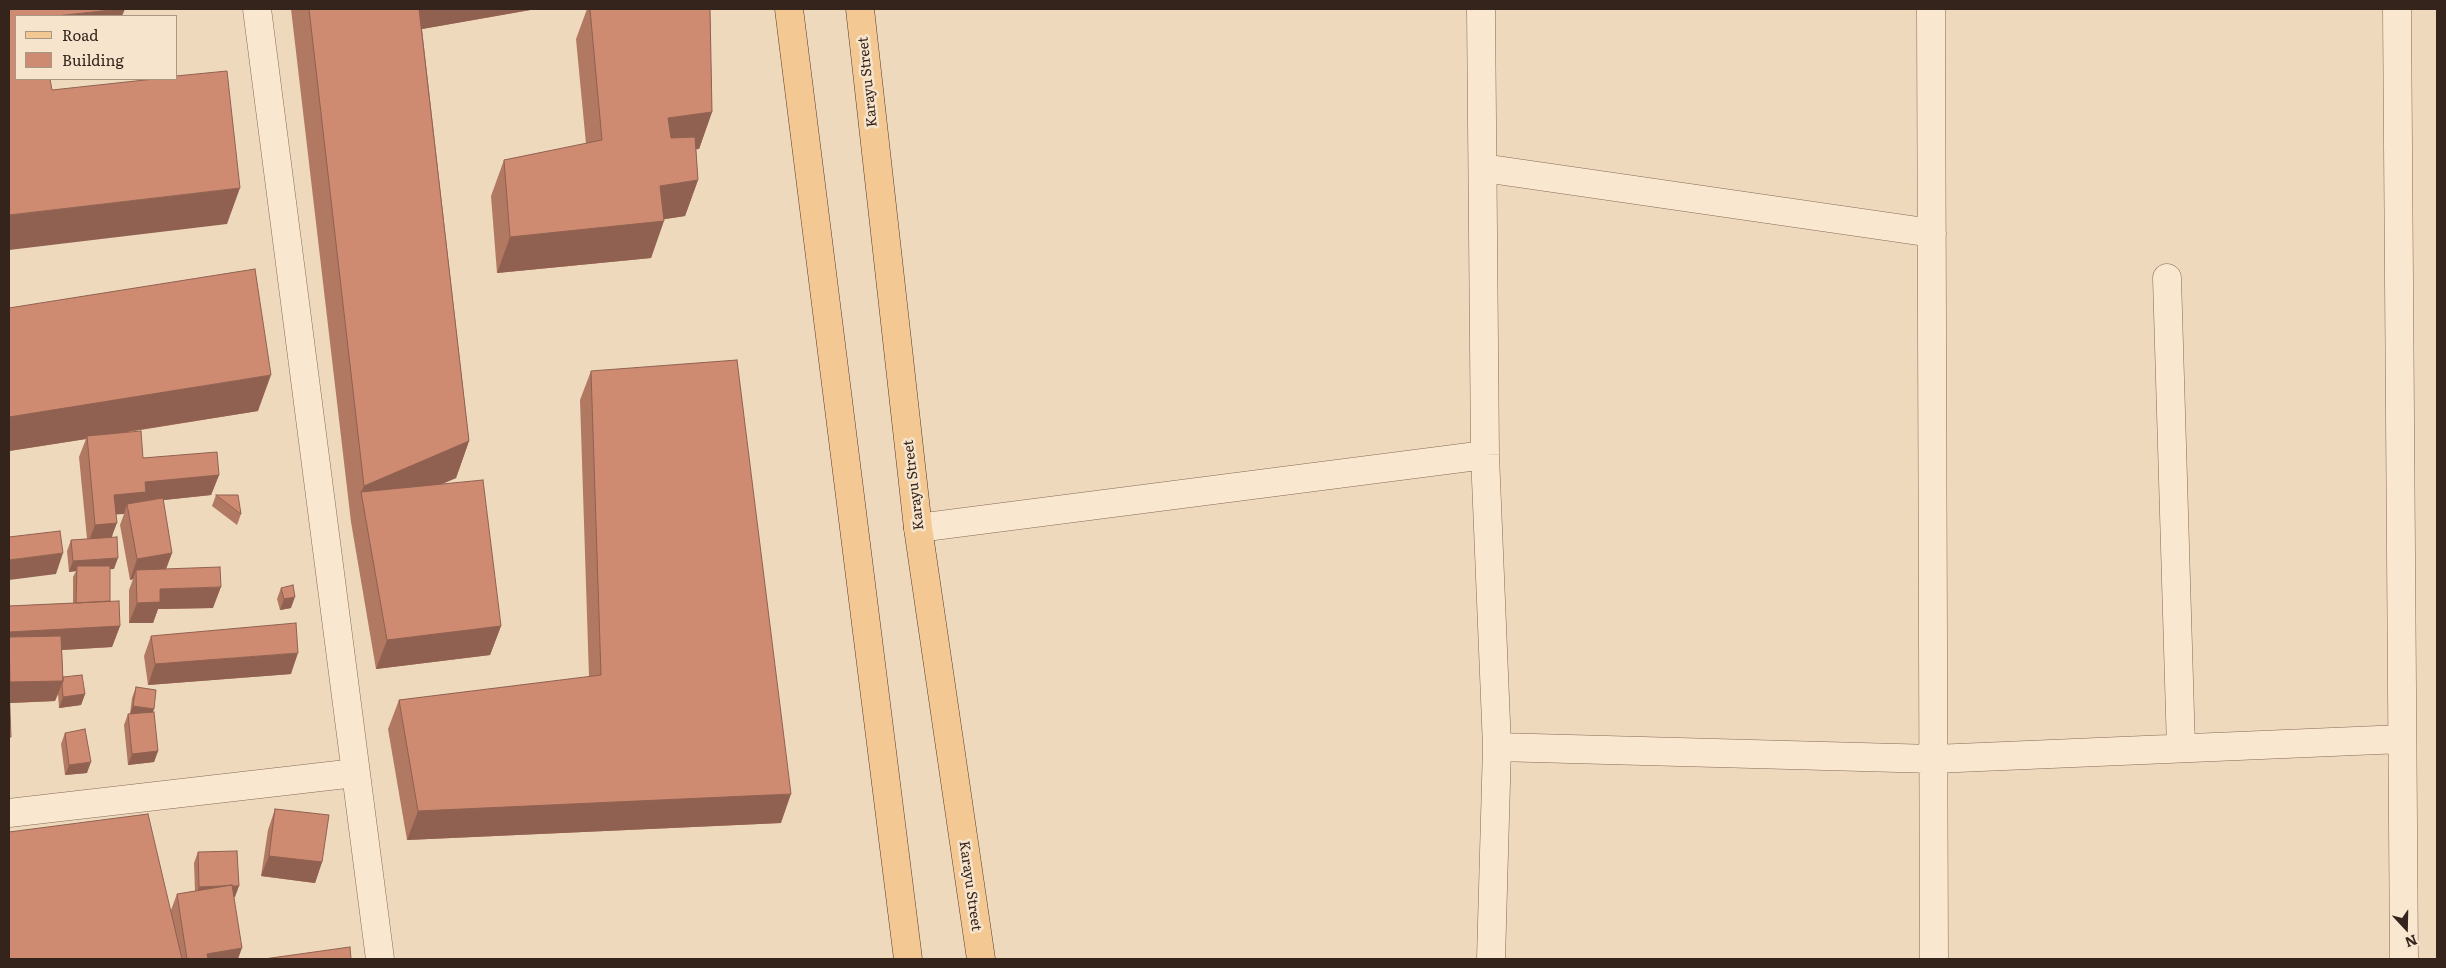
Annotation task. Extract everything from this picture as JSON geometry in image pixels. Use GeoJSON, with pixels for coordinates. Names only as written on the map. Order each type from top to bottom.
{"type":"FeatureCollection","features":[{"type":"Feature","properties":{"kind":"main road"},"geometry":{"type":"LineString","coordinates":[[789,9],[908,959]]}},
{"type":"Feature","properties":{"kind":"main road","name":"Karayu Street"},"geometry":{"type":"LineString","coordinates":[[860,9],[918,528],[981,959]]}},
{"type":"Feature","properties":{"kind":"street"},"geometry":{"type":"LineString","coordinates":[[256,9],[380,959]]}},
{"type":"Feature","properties":{"kind":"street"},"geometry":{"type":"LineString","coordinates":[[1482,9],[1485,455],[1497,747],[1491,959]]}},
{"type":"Feature","properties":{"kind":"street"},"geometry":{"type":"LineString","coordinates":[[1931,9],[1934,959]]}},
{"type":"Feature","properties":{"kind":"street"},"geometry":{"type":"LineString","coordinates":[[2397,9],[2404,959]]}},
{"type":"Feature","properties":{"kind":"street"},"geometry":{"type":"LineString","coordinates":[[1483,168],[1932,233]]}},
{"type":"Feature","properties":{"kind":"street"},"geometry":{"type":"LineString","coordinates":[[2167,278],[2181,748]]}},
{"type":"Feature","properties":{"kind":"street"},"geometry":{"type":"LineString","coordinates":[[918,528],[1485,455]]}},
{"type":"Feature","properties":{"kind":"street"},"geometry":{"type":"LineString","coordinates":[[1497,747],[1934,759],[2402,739]]}},
{"type":"Feature","properties":{"kind":"street"},"geometry":{"type":"LineString","coordinates":[[9,813],[355,773]]}},
{"type":"Feature","properties":{"kind":"building"},"geometry":{"type":"Polygon","coordinates":[[[9,9],[119,9],[65,15],[15,15],[15,80],[50,80],[52,90],[145,80],[178,80],[178,76],[227,71],[240,188],[9,215],[9,9]]]}},
{"type":"Feature","properties":{"kind":"building"},"geometry":{"type":"Polygon","coordinates":[[[309,9],[419,9],[469,441],[364,486],[309,9]]]}},
{"type":"Feature","properties":{"kind":"building"},"geometry":{"type":"Polygon","coordinates":[[[590,9],[710,9],[712,112],[668,118],[671,138],[695,137],[698,180],[660,186],[664,221],[510,237],[504,160],[602,140],[590,9]]]}},
{"type":"Feature","properties":{"kind":"building"},"geometry":{"type":"Polygon","coordinates":[[[255,269],[271,375],[9,417],[9,308],[255,269]]]}},
{"type":"Feature","properties":{"kind":"building"},"geometry":{"type":"Polygon","coordinates":[[[737,360],[791,794],[418,811],[399,700],[601,675],[591,371],[737,360]]]}},
{"type":"Feature","properties":{"kind":"building"},"geometry":{"type":"Polygon","coordinates":[[[141,431],[143,458],[217,452],[219,475],[145,482],[146,492],[114,495],[117,523],[95,525],[87,436],[141,431]]]}},
{"type":"Feature","properties":{"kind":"building"},"geometry":{"type":"Polygon","coordinates":[[[483,480],[501,626],[387,640],[361,492],[483,480]]]}},
{"type":"Feature","properties":{"kind":"building"},"geometry":{"type":"Polygon","coordinates":[[[216,495],[238,495],[241,514],[216,495]]]}},
{"type":"Feature","properties":{"kind":"building"},"geometry":{"type":"Polygon","coordinates":[[[163,498],[172,553],[137,559],[127,504],[163,498]]]}},
{"type":"Feature","properties":{"kind":"building"},"geometry":{"type":"Polygon","coordinates":[[[60,531],[63,553],[9,560],[9,537],[60,531]]]}},
{"type":"Feature","properties":{"kind":"building"},"geometry":{"type":"Polygon","coordinates":[[[117,537],[118,558],[73,561],[71,540],[117,537]]]}},
{"type":"Feature","properties":{"kind":"building"},"geometry":{"type":"Polygon","coordinates":[[[77,566],[110,566],[110,601],[76,603],[77,566]]]}},
{"type":"Feature","properties":{"kind":"building"},"geometry":{"type":"Polygon","coordinates":[[[220,567],[221,587],[160,589],[160,602],[137,603],[136,570],[220,567]]]}},
{"type":"Feature","properties":{"kind":"building"},"geometry":{"type":"Polygon","coordinates":[[[293,585],[295,597],[284,599],[281,588],[293,585]]]}},
{"type":"Feature","properties":{"kind":"building"},"geometry":{"type":"Polygon","coordinates":[[[119,601],[120,626],[9,632],[9,606],[119,601]]]}},
{"type":"Feature","properties":{"kind":"building"},"geometry":{"type":"Polygon","coordinates":[[[296,623],[298,653],[155,664],[151,636],[296,623]]]}},
{"type":"Feature","properties":{"kind":"building"},"geometry":{"type":"Polygon","coordinates":[[[61,636],[63,681],[10,682],[9,637],[61,636]]]}},
{"type":"Feature","properties":{"kind":"building"},"geometry":{"type":"Polygon","coordinates":[[[82,675],[85,694],[63,697],[63,677],[82,675]]]}},
{"type":"Feature","properties":{"kind":"building"},"geometry":{"type":"Polygon","coordinates":[[[9,684],[11,737],[9,737],[9,684]]]}},
{"type":"Feature","properties":{"kind":"building"},"geometry":{"type":"Polygon","coordinates":[[[136,687],[156,690],[154,709],[133,706],[136,687]]]}},
{"type":"Feature","properties":{"kind":"building"},"geometry":{"type":"Polygon","coordinates":[[[154,712],[158,751],[132,754],[128,714],[154,712]]]}},
{"type":"Feature","properties":{"kind":"building"},"geometry":{"type":"Polygon","coordinates":[[[85,729],[91,762],[69,765],[65,733],[85,729]]]}},
{"type":"Feature","properties":{"kind":"building"},"geometry":{"type":"Polygon","coordinates":[[[275,809],[329,815],[322,862],[269,856],[275,809]]]}},
{"type":"Feature","properties":{"kind":"building"},"geometry":{"type":"Polygon","coordinates":[[[148,814],[182,959],[9,959],[9,832],[148,814]]]}},
{"type":"Feature","properties":{"kind":"building"},"geometry":{"type":"Polygon","coordinates":[[[237,851],[239,886],[199,887],[198,852],[237,851]]]}},
{"type":"Feature","properties":{"kind":"building"},"geometry":{"type":"Polygon","coordinates":[[[232,885],[242,948],[207,954],[208,959],[187,959],[177,894],[232,885]]]}},
{"type":"Feature","properties":{"kind":"building"},"geometry":{"type":"Polygon","coordinates":[[[350,947],[351,959],[264,959],[350,947]]]}}]}
